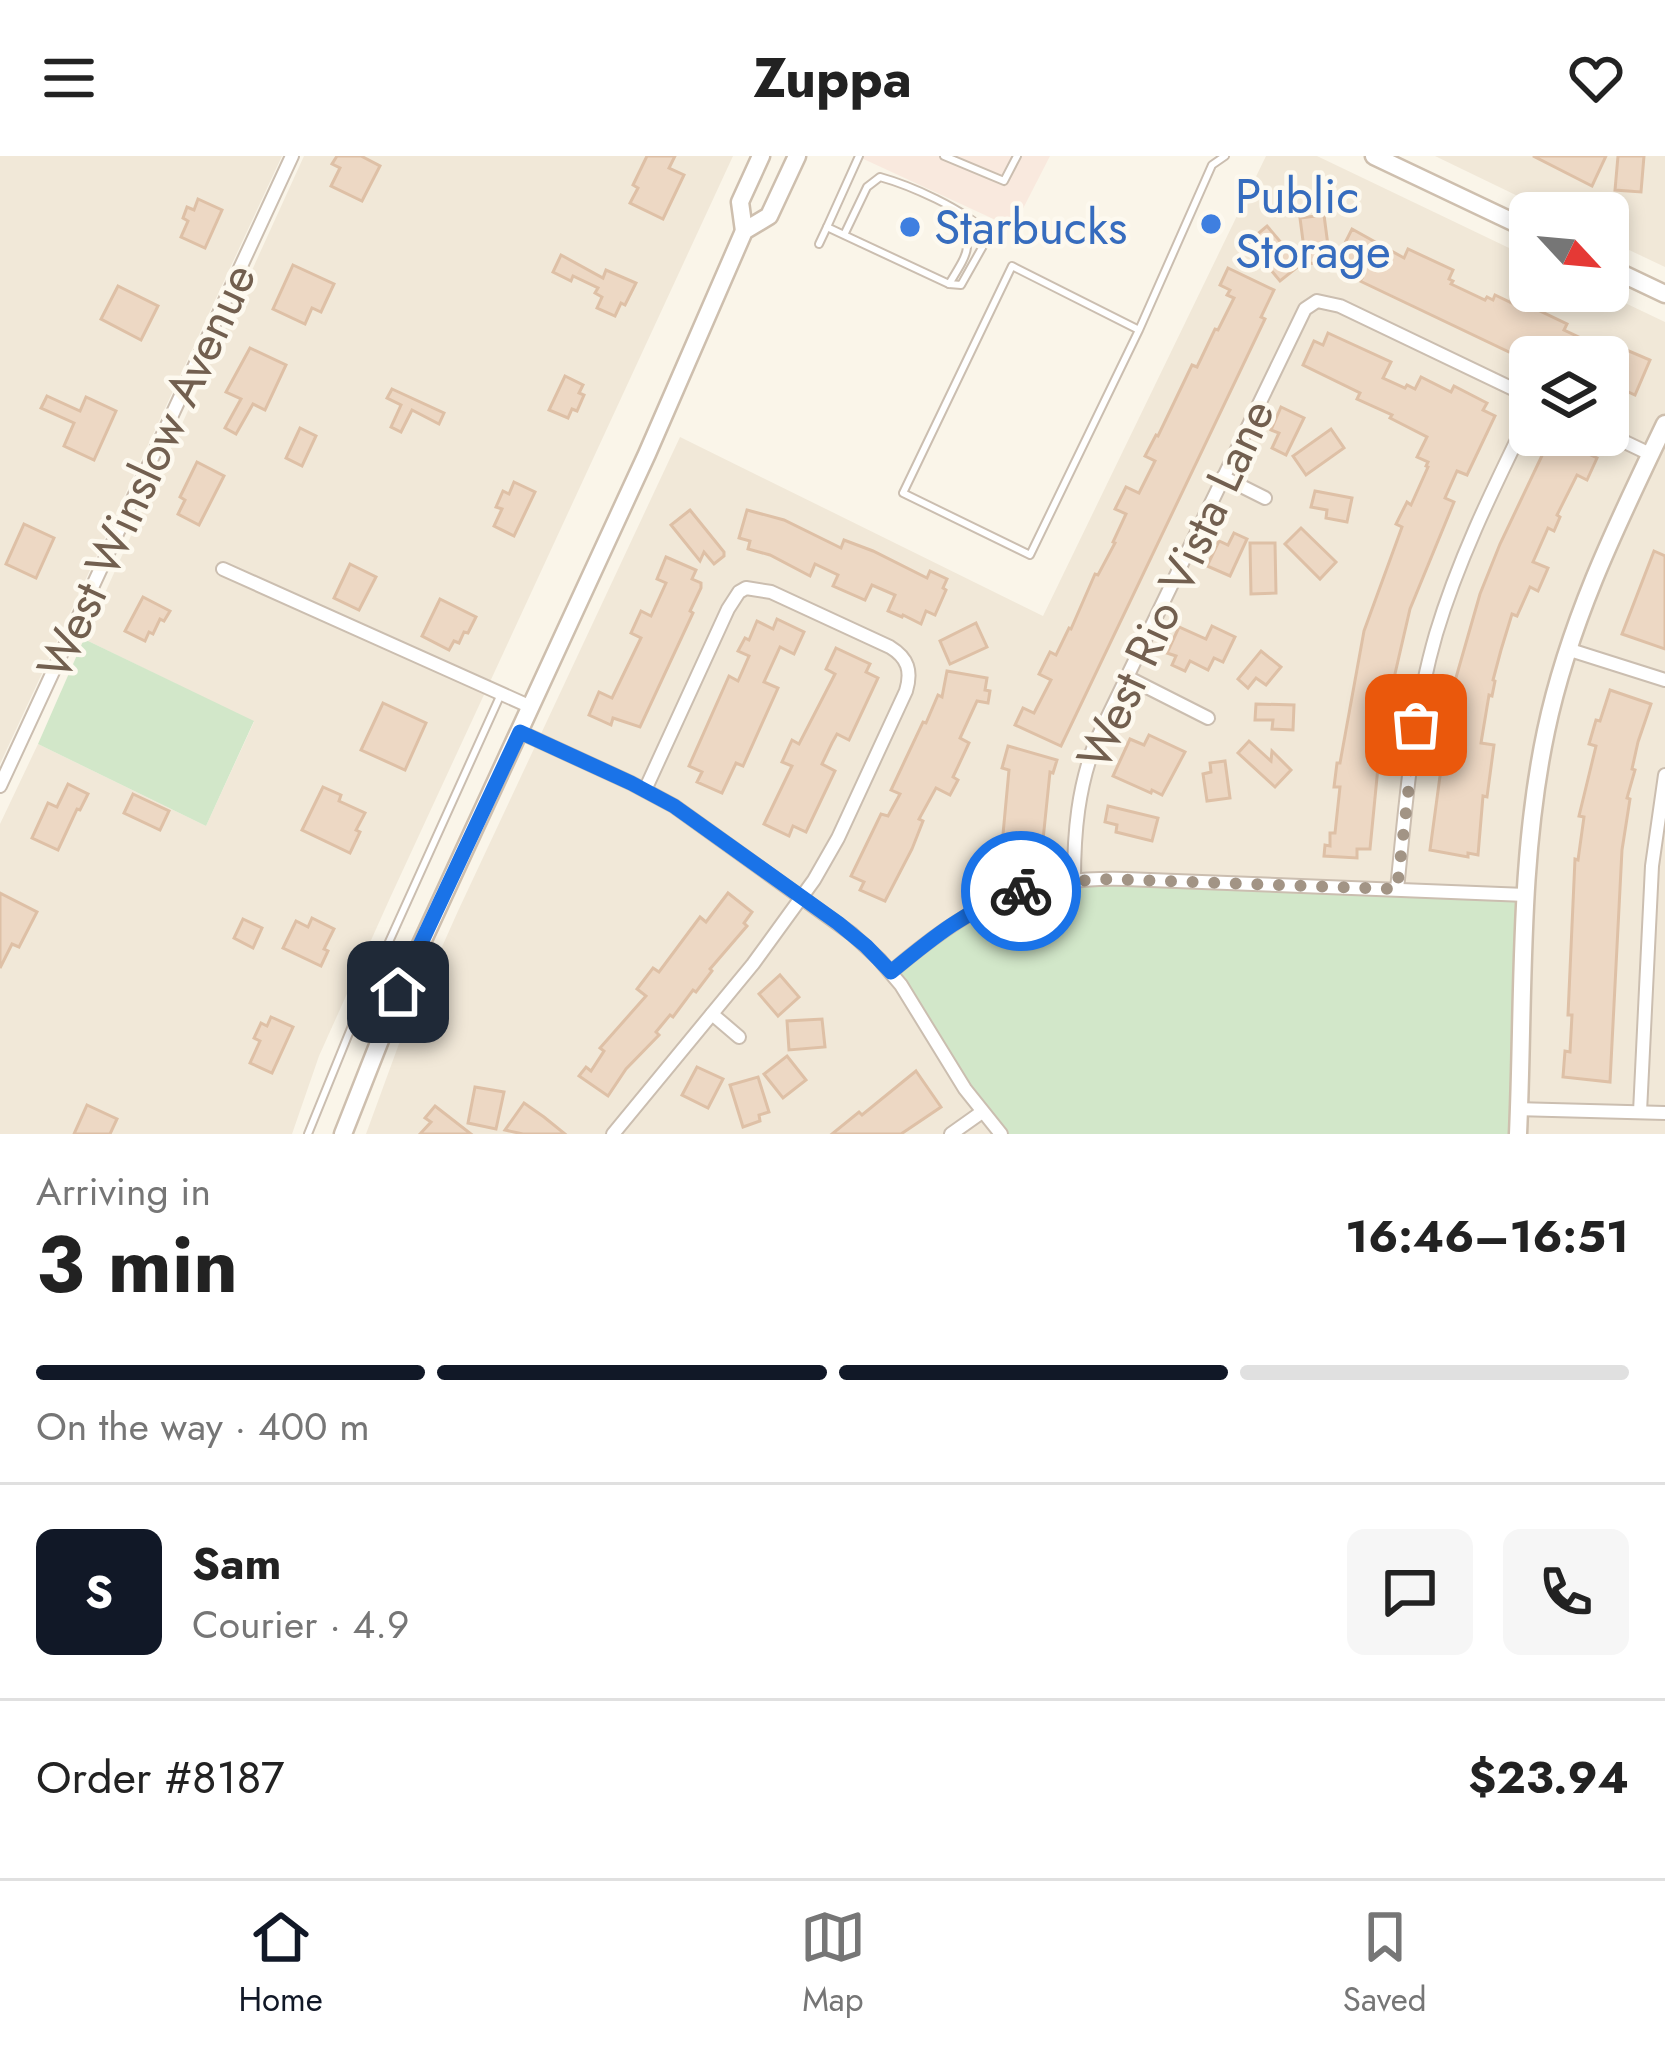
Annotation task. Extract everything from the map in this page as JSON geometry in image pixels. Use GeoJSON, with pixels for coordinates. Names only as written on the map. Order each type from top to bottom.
{"type":"FeatureCollection","features":[{"type":"Feature","properties":{"kind":"main road"},"geometry":{"type":"LineString","coordinates":[[343,1134],[398,992],[656,434],[744,231],[740,202],[761,156]]}},
{"type":"Feature","properties":{"kind":"main road"},"geometry":{"type":"LineString","coordinates":[[744,231],[769,216],[796,156]]}},
{"type":"Feature","properties":{"kind":"main road"},"geometry":{"type":"LineString","coordinates":[[1374,156],[1509,220]]}},
{"type":"Feature","properties":{"kind":"main road"},"geometry":{"type":"LineString","coordinates":[[1629,277],[1665,294]]}},
{"type":"Feature","properties":{"kind":"main road"},"geometry":{"type":"LineString","coordinates":[[1518,1134],[1526,895],[1540,765],[1568,649],[1600,561],[1665,424]]}},
{"type":"Feature","properties":{"kind":"street","name":"West Winslow Avenue"},"geometry":{"type":"LineString","coordinates":[[0,786],[292,156]]}},
{"type":"Feature","properties":{"kind":"street","name":"West Rio Vista Lane"},"geometry":{"type":"LineString","coordinates":[[1074,880],[1075,827],[1096,741],[1300,316],[1317,301],[1340,306],[1509,388]]}},
{"type":"Feature","properties":{"kind":"street"},"geometry":{"type":"LineString","coordinates":[[1629,444],[1650,454]]}},
{"type":"Feature","properties":{"kind":"street"},"geometry":{"type":"LineString","coordinates":[[1397,889],[1416,725],[1436,634],[1472,535],[1510,456]]}},
{"type":"Feature","properties":{"kind":"street"},"geometry":{"type":"LineString","coordinates":[[1223,477],[1265,498]]}},
{"type":"Feature","properties":{"kind":"street"},"geometry":{"type":"LineString","coordinates":[[223,568],[531,707]]}},
{"type":"Feature","properties":{"kind":"street"},"geometry":{"type":"LineString","coordinates":[[614,1134],[753,964],[830,851],[906,691],[908,666],[890,647],[771,592],[746,588],[728,610],[645,790]]}},
{"type":"Feature","properties":{"kind":"street"},"geometry":{"type":"LineString","coordinates":[[1568,649],[1665,680]]}},
{"type":"Feature","properties":{"kind":"street"},"geometry":{"type":"LineString","coordinates":[[1127,677],[1208,718]]}},
{"type":"Feature","properties":{"kind":"street"},"geometry":{"type":"LineString","coordinates":[[520,732],[645,790],[852,934],[891,972],[1001,1134]]}},
{"type":"Feature","properties":{"kind":"street"},"geometry":{"type":"LineString","coordinates":[[1640,1112],[1652,866],[1665,775]]}},
{"type":"Feature","properties":{"kind":"street"},"geometry":{"type":"LineString","coordinates":[[891,972],[973,911],[1025,890],[1074,880],[1526,895]]}},
{"type":"Feature","properties":{"kind":"street"},"geometry":{"type":"LineString","coordinates":[[712,1014],[739,1037]]}},
{"type":"Feature","properties":{"kind":"street"},"geometry":{"type":"LineString","coordinates":[[1519,1109],[1665,1112]]}},
{"type":"Feature","properties":{"kind":"street"},"geometry":{"type":"LineString","coordinates":[[951,1134],[982,1112]]}},
{"type":"Feature","properties":{"kind":"lane"},"geometry":{"type":"LineString","coordinates":[[819,244],[859,156]]}},
{"type":"Feature","properties":{"kind":"lane"},"geometry":{"type":"LineString","coordinates":[[944,156],[1004,181],[1017,156]]}},
{"type":"Feature","properties":{"kind":"lane"},"geometry":{"type":"LineString","coordinates":[[1139,330],[1012,266],[903,493],[1030,555],[1139,330],[1211,160],[1225,156]]}},
{"type":"Feature","properties":{"kind":"lane"},"geometry":{"type":"LineString","coordinates":[[827,226],[844,235],[949,284],[962,285],[985,232],[948,206],[880,177],[867,187],[844,235]]}},
{"type":"Feature","properties":{"kind":"lane"},"geometry":{"type":"LineString","coordinates":[[948,206],[968,244],[949,284]]}},
{"type":"Feature","properties":{"kind":"lane"},"geometry":{"type":"LineString","coordinates":[[308,1134],[360,1006],[501,694]]}},
{"type":"Feature","properties":{"kind":"shaded area"},"geometry":{"type":"Polygon","coordinates":[[[0,156],[282,156],[0,764],[0,156]]]}},
{"type":"Feature","properties":{"kind":"shaded area"},"geometry":{"type":"Polygon","coordinates":[[[304,156],[733,156],[390,898],[319,1056],[292,1134],[0,1134],[0,824],[38,744],[206,826],[254,722],[84,639],[304,156]]]}},
{"type":"Feature","properties":{"kind":"shaded area"},"geometry":{"type":"Polygon","coordinates":[[[857,156],[1050,156],[1013,228],[857,156]]]}},
{"type":"Feature","properties":{"kind":"shaded area"},"geometry":{"type":"Polygon","coordinates":[[[1266,156],[1317,156],[1509,248],[1509,312],[1629,312],[1629,305],[1665,322],[1665,1134],[366,1134],[400,1041],[458,911],[680,437],[1043,616],[1266,156]]]}},
{"type":"Feature","properties":{"kind":"shaded area"},"geometry":{"type":"Polygon","coordinates":[[[1435,156],[1665,156],[1665,267],[1629,250],[1629,192],[1510,192],[1435,156]]]}},
{"type":"Feature","properties":{"kind":"green space"},"geometry":{"type":"Polygon","coordinates":[[[84,639],[254,721],[206,826],[38,744],[84,639]]]}},
{"type":"Feature","properties":{"kind":"green space"},"geometry":{"type":"Polygon","coordinates":[[[1074,880],[1526,895],[1518,1134],[1001,1134],[891,972],[989,903],[1074,880]]]}},
{"type":"Feature","properties":{"kind":"building"},"geometry":{"type":"Polygon","coordinates":[[[337,156],[361,156],[380,166],[362,201],[331,186],[340,168],[332,164],[337,156]]]}},
{"type":"Feature","properties":{"kind":"building"},"geometry":{"type":"Polygon","coordinates":[[[647,156],[675,156],[669,168],[684,175],[663,219],[630,203],[647,156]]]}},
{"type":"Feature","properties":{"kind":"building"},"geometry":{"type":"Polygon","coordinates":[[[1533,156],[1606,156],[1592,186],[1533,156]]]}},
{"type":"Feature","properties":{"kind":"building"},"geometry":{"type":"Polygon","coordinates":[[[1618,156],[1644,156],[1641,192],[1615,190],[1618,156]]]}},
{"type":"Feature","properties":{"kind":"building"},"geometry":{"type":"Polygon","coordinates":[[[198,199],[222,210],[205,248],[181,237],[188,221],[183,218],[187,207],[194,210],[198,199]]]}},
{"type":"Feature","properties":{"kind":"building"},"geometry":{"type":"Polygon","coordinates":[[[1324,215],[1330,261],[1306,264],[1300,218],[1324,215]]]}},
{"type":"Feature","properties":{"kind":"building"},"geometry":{"type":"Polygon","coordinates":[[[1267,226],[1300,265],[1280,281],[1248,242],[1267,226]]]}},
{"type":"Feature","properties":{"kind":"building"},"geometry":{"type":"Polygon","coordinates":[[[1352,229],[1404,258],[1408,249],[1453,270],[1451,284],[1485,300],[1495,295],[1509,302],[1509,312],[1542,312],[1567,324],[1564,330],[1577,336],[1509,336],[1509,352],[1334,265],[1352,229]]]}},
{"type":"Feature","properties":{"kind":"building"},"geometry":{"type":"Polygon","coordinates":[[[561,255],[603,278],[606,270],[636,283],[615,316],[597,308],[602,297],[595,293],[598,288],[553,272],[561,255]]]}},
{"type":"Feature","properties":{"kind":"building"},"geometry":{"type":"Polygon","coordinates":[[[293,265],[334,284],[321,312],[312,308],[305,324],[273,309],[293,265]]]}},
{"type":"Feature","properties":{"kind":"building"},"geometry":{"type":"Polygon","coordinates":[[[1228,268],[1274,290],[1261,317],[1265,319],[1061,746],[1015,725],[1023,708],[1034,713],[1051,680],[1039,674],[1050,652],[1056,655],[1115,543],[1126,514],[1115,509],[1126,487],[1139,493],[1155,461],[1145,456],[1192,365],[1197,367],[1234,298],[1220,285],[1228,268]]]}},
{"type":"Feature","properties":{"kind":"building"},"geometry":{"type":"Polygon","coordinates":[[[118,286],[158,306],[141,340],[101,319],[118,286]]]}},
{"type":"Feature","properties":{"kind":"building"},"geometry":{"type":"Polygon","coordinates":[[[1328,333],[1391,362],[1383,378],[1405,388],[1415,389],[1421,377],[1451,392],[1454,386],[1487,403],[1483,410],[1495,416],[1467,475],[1457,471],[1445,498],[1454,502],[1410,609],[1388,704],[1370,849],[1357,849],[1357,858],[1324,856],[1330,833],[1335,833],[1340,787],[1334,787],[1337,763],[1364,631],[1402,527],[1396,524],[1407,502],[1411,505],[1428,467],[1428,462],[1417,457],[1427,437],[1357,399],[1360,393],[1303,365],[1314,341],[1323,345],[1328,333]]]}},
{"type":"Feature","properties":{"kind":"building"},"geometry":{"type":"Polygon","coordinates":[[[250,348],[286,365],[265,410],[253,404],[236,434],[225,428],[241,399],[226,392],[250,348]]]}},
{"type":"Feature","properties":{"kind":"building"},"geometry":{"type":"Polygon","coordinates":[[[1629,351],[1650,360],[1635,395],[1629,392],[1629,351]]]}},
{"type":"Feature","properties":{"kind":"building"},"geometry":{"type":"Polygon","coordinates":[[[565,376],[583,385],[579,393],[584,395],[568,418],[549,410],[565,376]]]}},
{"type":"Feature","properties":{"kind":"building"},"geometry":{"type":"Polygon","coordinates":[[[392,389],[444,413],[439,424],[412,410],[401,432],[391,427],[401,405],[387,398],[392,389]]]}},
{"type":"Feature","properties":{"kind":"building"},"geometry":{"type":"Polygon","coordinates":[[[47,396],[80,411],[86,397],[116,411],[94,460],[64,446],[74,423],[41,408],[47,396]]]}},
{"type":"Feature","properties":{"kind":"building"},"geometry":{"type":"Polygon","coordinates":[[[1281,407],[1304,418],[1286,455],[1272,448],[1279,433],[1271,430],[1281,407]]]}},
{"type":"Feature","properties":{"kind":"building"},"geometry":{"type":"Polygon","coordinates":[[[300,428],[316,436],[302,466],[286,458],[300,428]]]}},
{"type":"Feature","properties":{"kind":"building"},"geometry":{"type":"Polygon","coordinates":[[[1331,429],[1344,448],[1306,475],[1293,456],[1331,429]]]}},
{"type":"Feature","properties":{"kind":"building"},"geometry":{"type":"Polygon","coordinates":[[[1542,456],[1597,458],[1587,480],[1577,475],[1554,531],[1548,528],[1533,562],[1548,568],[1538,591],[1530,587],[1517,616],[1512,614],[1481,743],[1494,745],[1478,855],[1468,853],[1468,857],[1430,850],[1451,695],[1500,544],[1542,456]]]}},
{"type":"Feature","properties":{"kind":"building"},"geometry":{"type":"Polygon","coordinates":[[[197,462],[224,476],[199,525],[178,514],[185,500],[180,497],[197,462]]]}},
{"type":"Feature","properties":{"kind":"building"},"geometry":{"type":"Polygon","coordinates":[[[514,482],[535,492],[514,536],[494,526],[503,491],[509,494],[514,482]]]}},
{"type":"Feature","properties":{"kind":"building"},"geometry":{"type":"Polygon","coordinates":[[[1315,491],[1352,498],[1347,522],[1326,518],[1327,510],[1311,507],[1315,491]]]}},
{"type":"Feature","properties":{"kind":"building"},"geometry":{"type":"Polygon","coordinates":[[[690,510],[724,552],[714,564],[704,552],[700,561],[671,525],[690,510]]]}},
{"type":"Feature","properties":{"kind":"building"},"geometry":{"type":"Polygon","coordinates":[[[747,510],[784,520],[841,548],[844,540],[927,578],[930,571],[947,579],[935,615],[926,611],[921,624],[888,611],[895,595],[872,585],[865,600],[833,586],[838,575],[815,564],[810,576],[748,549],[750,541],[739,538],[747,510]]]}},
{"type":"Feature","properties":{"kind":"building"},"geometry":{"type":"Polygon","coordinates":[[[24,524],[54,538],[36,578],[6,564],[24,524]]]}},
{"type":"Feature","properties":{"kind":"building"},"geometry":{"type":"Polygon","coordinates":[[[1301,528],[1336,562],[1320,579],[1285,544],[1301,528]]]}},
{"type":"Feature","properties":{"kind":"building"},"geometry":{"type":"Polygon","coordinates":[[[1234,533],[1247,539],[1230,576],[1207,566],[1219,541],[1228,545],[1234,533]]]}},
{"type":"Feature","properties":{"kind":"building"},"geometry":{"type":"Polygon","coordinates":[[[1250,543],[1275,543],[1276,593],[1251,594],[1250,543]]]}},
{"type":"Feature","properties":{"kind":"building"},"geometry":{"type":"Polygon","coordinates":[[[1654,551],[1665,556],[1665,649],[1622,634],[1654,551]]]}},
{"type":"Feature","properties":{"kind":"building"},"geometry":{"type":"Polygon","coordinates":[[[666,557],[696,570],[692,579],[701,588],[693,613],[640,727],[613,718],[611,725],[589,715],[599,692],[612,698],[641,638],[631,633],[641,611],[651,616],[666,583],[657,579],[666,557]]]}},
{"type":"Feature","properties":{"kind":"building"},"geometry":{"type":"Polygon","coordinates":[[[350,564],[376,577],[359,610],[334,598],[350,564]]]}},
{"type":"Feature","properties":{"kind":"building"},"geometry":{"type":"Polygon","coordinates":[[[143,597],[170,611],[145,641],[125,631],[143,597]]]}},
{"type":"Feature","properties":{"kind":"building"},"geometry":{"type":"Polygon","coordinates":[[[440,599],[476,617],[468,633],[449,650],[422,636],[440,599]]]}},
{"type":"Feature","properties":{"kind":"building"},"geometry":{"type":"Polygon","coordinates":[[[777,619],[804,632],[794,654],[780,647],[764,682],[778,688],[743,766],[736,763],[722,793],[697,782],[702,772],[689,766],[729,676],[738,681],[749,656],[738,651],[745,638],[749,640],[757,621],[773,629],[777,619]]]}},
{"type":"Feature","properties":{"kind":"building"},"geometry":{"type":"Polygon","coordinates":[[[976,623],[987,647],[950,664],[940,641],[976,623]]]}},
{"type":"Feature","properties":{"kind":"building"},"geometry":{"type":"Polygon","coordinates":[[[1212,626],[1235,637],[1223,662],[1214,658],[1208,670],[1190,661],[1185,671],[1172,665],[1176,656],[1167,653],[1179,627],[1206,639],[1212,626]]]}},
{"type":"Feature","properties":{"kind":"building"},"geometry":{"type":"Polygon","coordinates":[[[836,648],[870,664],[866,672],[878,678],[849,740],[837,734],[822,764],[835,771],[806,832],[793,826],[789,836],[764,824],[792,766],[782,762],[792,740],[799,744],[835,674],[826,669],[836,648]]]}},
{"type":"Feature","properties":{"kind":"building"},"geometry":{"type":"Polygon","coordinates":[[[1261,651],[1281,667],[1266,685],[1256,678],[1248,688],[1238,679],[1261,651]]]}},
{"type":"Feature","properties":{"kind":"building"},"geometry":{"type":"Polygon","coordinates":[[[947,671],[987,678],[988,703],[977,701],[960,738],[969,743],[953,777],[958,780],[950,795],[936,788],[885,901],[860,890],[864,882],[851,876],[881,814],[888,816],[900,794],[891,790],[923,722],[938,695],[942,697],[947,671]]]}},
{"type":"Feature","properties":{"kind":"building"},"geometry":{"type":"Polygon","coordinates":[[[1610,690],[1651,704],[1627,798],[1610,1082],[1563,1077],[1565,1051],[1570,1052],[1575,859],[1584,817],[1579,816],[1596,746],[1589,744],[1610,690]]]}},
{"type":"Feature","properties":{"kind":"building"},"geometry":{"type":"Polygon","coordinates":[[[383,703],[426,723],[405,770],[361,750],[383,703]]]}},
{"type":"Feature","properties":{"kind":"building"},"geometry":{"type":"Polygon","coordinates":[[[1256,704],[1294,705],[1293,730],[1272,729],[1273,720],[1255,720],[1256,704]]]}},
{"type":"Feature","properties":{"kind":"building"},"geometry":{"type":"Polygon","coordinates":[[[1149,735],[1185,752],[1162,795],[1113,776],[1130,739],[1144,745],[1149,735]]]}},
{"type":"Feature","properties":{"kind":"building"},"geometry":{"type":"Polygon","coordinates":[[[1249,741],[1271,761],[1272,751],[1291,770],[1275,787],[1238,753],[1249,741]]]}},
{"type":"Feature","properties":{"kind":"building"},"geometry":{"type":"Polygon","coordinates":[[[1008,746],[1057,760],[1050,772],[1043,840],[1031,838],[1029,848],[1002,845],[1009,770],[1002,768],[1008,746]]]}},
{"type":"Feature","properties":{"kind":"building"},"geometry":{"type":"Polygon","coordinates":[[[1225,761],[1230,798],[1207,801],[1203,774],[1211,772],[1210,763],[1225,761]]]}},
{"type":"Feature","properties":{"kind":"building"},"geometry":{"type":"Polygon","coordinates":[[[68,784],[88,794],[58,850],[32,838],[48,803],[57,807],[68,784]]]}},
{"type":"Feature","properties":{"kind":"building"},"geometry":{"type":"Polygon","coordinates":[[[323,787],[365,813],[350,853],[302,830],[323,787]]]}},
{"type":"Feature","properties":{"kind":"building"},"geometry":{"type":"Polygon","coordinates":[[[133,794],[169,811],[160,830],[124,813],[133,794]]]}},
{"type":"Feature","properties":{"kind":"building"},"geometry":{"type":"Polygon","coordinates":[[[1108,806],[1158,818],[1152,841],[1116,832],[1117,825],[1105,822],[1108,806]]]}},
{"type":"Feature","properties":{"kind":"building"},"geometry":{"type":"Polygon","coordinates":[[[0,893],[37,912],[19,947],[12,944],[0,968],[0,893]]]}},
{"type":"Feature","properties":{"kind":"building"},"geometry":{"type":"Polygon","coordinates":[[[728,893],[752,912],[744,923],[747,926],[696,992],[670,1015],[608,1096],[579,1076],[586,1067],[591,1071],[604,1051],[600,1048],[646,996],[637,989],[653,968],[659,972],[700,917],[706,922],[728,893]]]}},
{"type":"Feature","properties":{"kind":"building"},"geometry":{"type":"Polygon","coordinates":[[[312,918],[334,929],[321,966],[283,948],[296,921],[308,927],[312,918]]]}},
{"type":"Feature","properties":{"kind":"building"},"geometry":{"type":"Polygon","coordinates":[[[243,919],[262,928],[253,948],[234,938],[243,919]]]}},
{"type":"Feature","properties":{"kind":"building"},"geometry":{"type":"Polygon","coordinates":[[[780,975],[799,997],[778,1016],[759,994],[780,975]]]}},
{"type":"Feature","properties":{"kind":"building"},"geometry":{"type":"Polygon","coordinates":[[[271,1017],[293,1027],[272,1073],[250,1063],[260,1041],[254,1038],[261,1023],[267,1026],[271,1017]]]}},
{"type":"Feature","properties":{"kind":"building"},"geometry":{"type":"Polygon","coordinates":[[[822,1019],[825,1047],[789,1050],[787,1021],[822,1019]]]}},
{"type":"Feature","properties":{"kind":"building"},"geometry":{"type":"Polygon","coordinates":[[[787,1056],[806,1080],[783,1098],[764,1074],[787,1056]]]}},
{"type":"Feature","properties":{"kind":"building"},"geometry":{"type":"Polygon","coordinates":[[[697,1067],[723,1079],[708,1108],[682,1095],[697,1067]]]}},
{"type":"Feature","properties":{"kind":"building"},"geometry":{"type":"Polygon","coordinates":[[[916,1071],[941,1107],[901,1134],[832,1134],[859,1112],[862,1115],[916,1071]]]}},
{"type":"Feature","properties":{"kind":"building"},"geometry":{"type":"Polygon","coordinates":[[[758,1077],[769,1112],[743,1127],[730,1085],[758,1077]]]}},
{"type":"Feature","properties":{"kind":"building"},"geometry":{"type":"Polygon","coordinates":[[[475,1087],[504,1092],[496,1129],[468,1123],[475,1087]]]}},
{"type":"Feature","properties":{"kind":"building"},"geometry":{"type":"Polygon","coordinates":[[[524,1103],[565,1134],[505,1130],[524,1103]]]}},
{"type":"Feature","properties":{"kind":"building"},"geometry":{"type":"Polygon","coordinates":[[[87,1105],[117,1119],[110,1134],[74,1134],[87,1105]]]}},
{"type":"Feature","properties":{"kind":"building"},"geometry":{"type":"Polygon","coordinates":[[[435,1106],[471,1134],[420,1134],[431,1122],[425,1118],[435,1106]]]}},
{"type":"Feature","properties":{"kind":"way so far"},"geometry":{"type":"LineString","coordinates":[[1021,891],[1091,879],[1397,889],[1416,725]]}},
{"type":"Feature","properties":{"kind":"place","name":"Public Storage"},"geometry":{"type":"Point","coordinates":[1211,224]}},
{"type":"Feature","properties":{"kind":"place","name":"Starbucks"},"geometry":{"type":"Point","coordinates":[910,227]}},
{"type":"Feature","properties":{"kind":"route"},"geometry":{"type":"LineString","coordinates":[[398,992],[520,732],[674,806],[838,923],[891,972],[956,920],[1021,891]]}}]}
